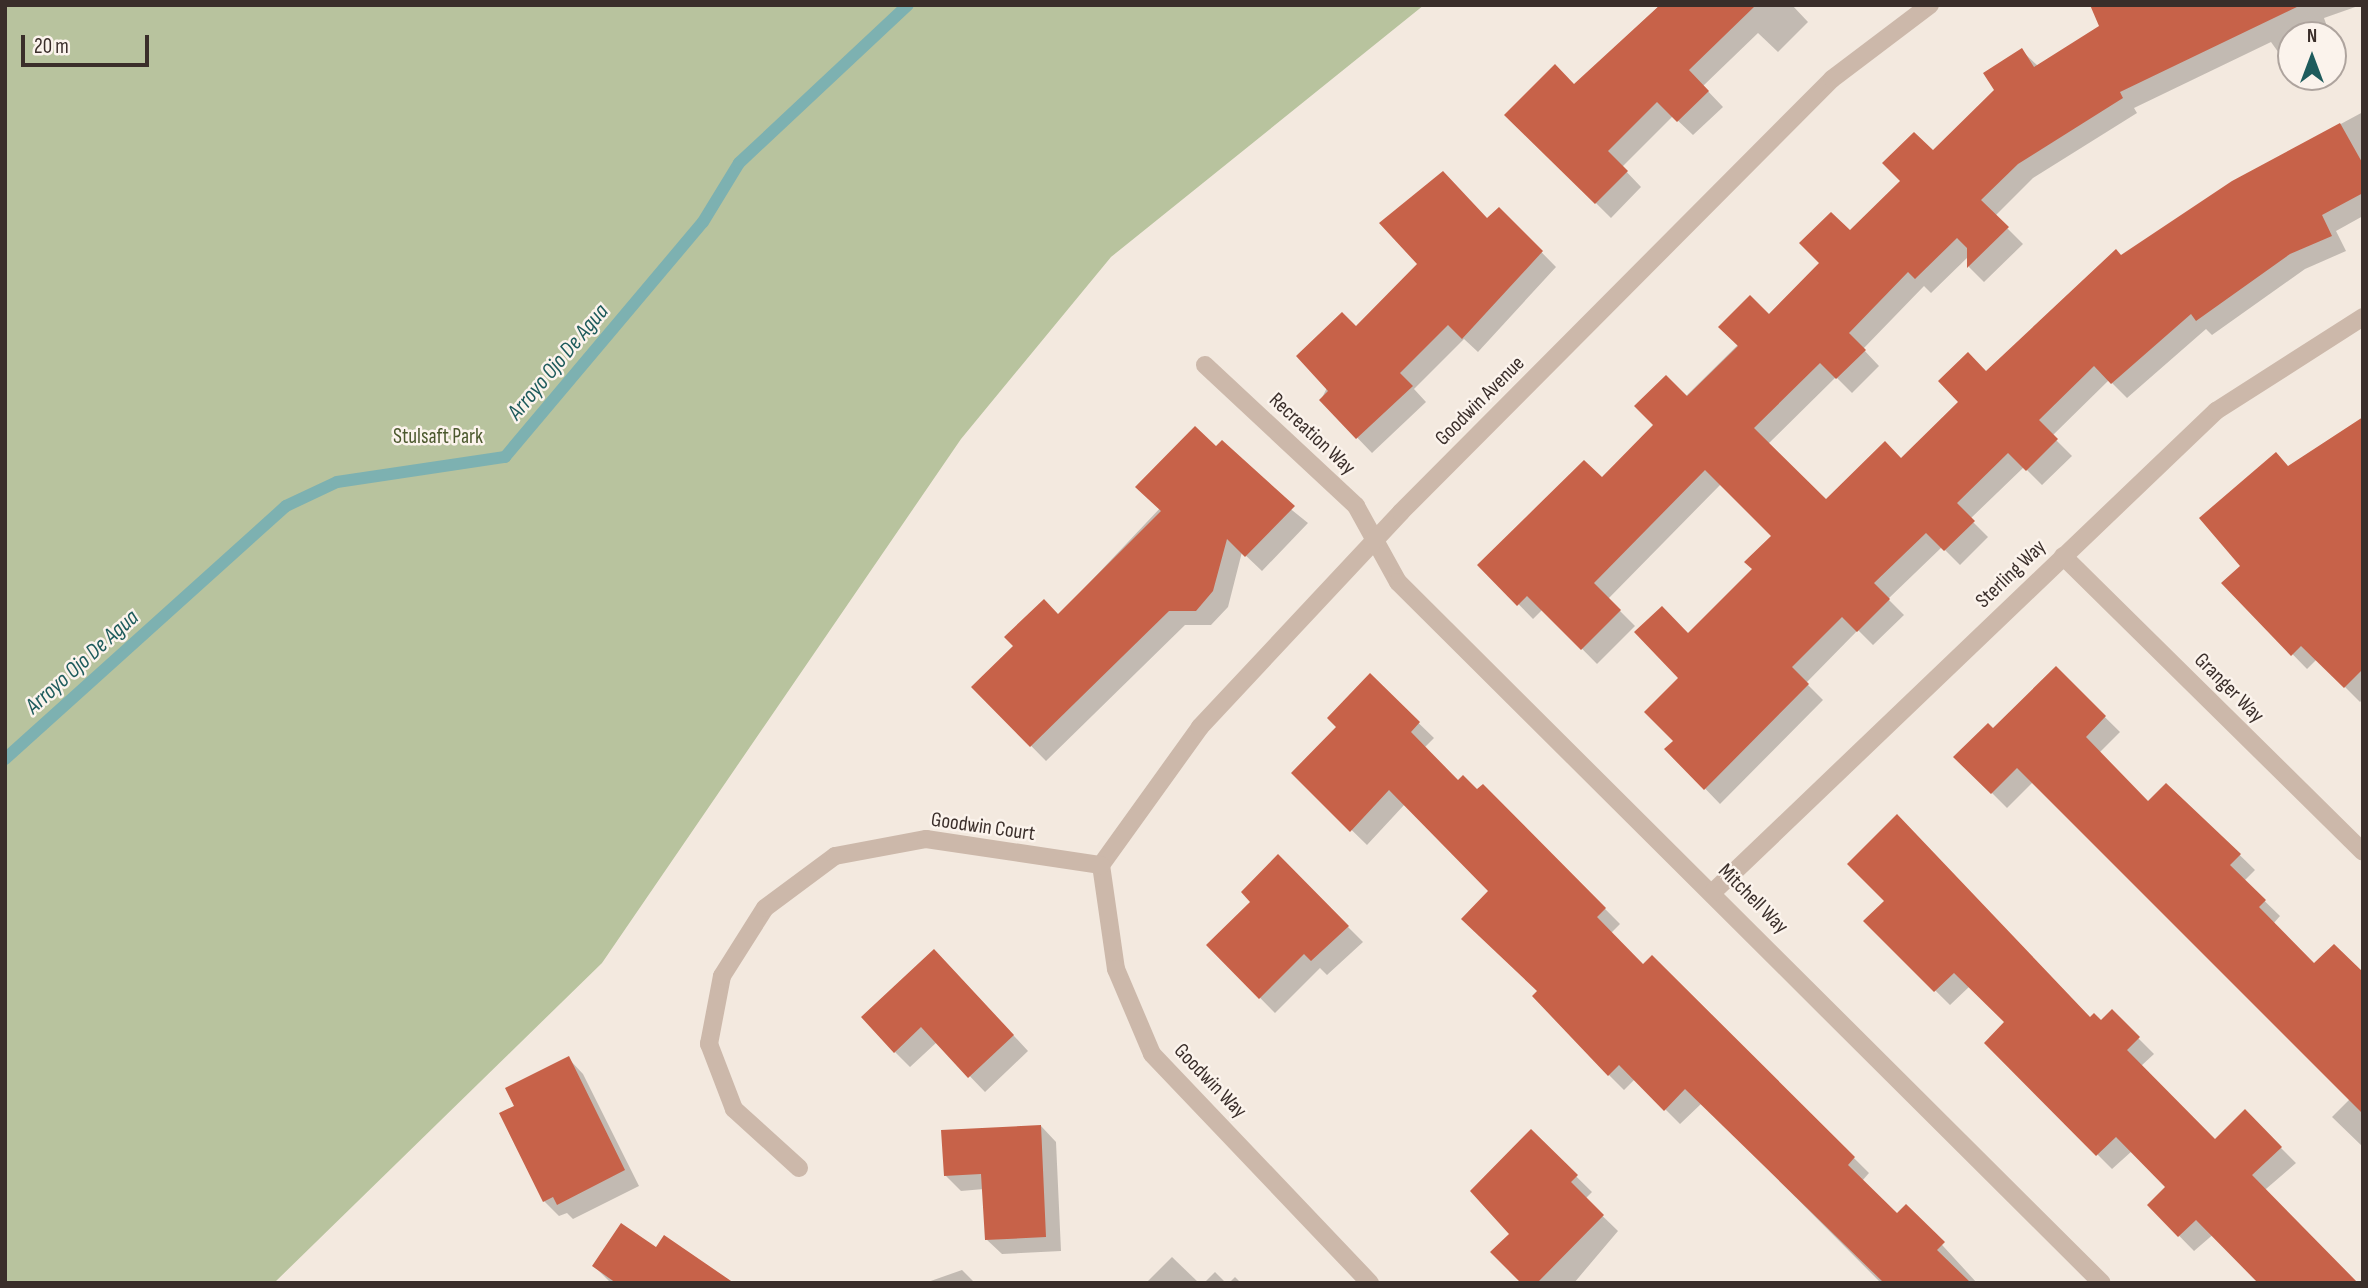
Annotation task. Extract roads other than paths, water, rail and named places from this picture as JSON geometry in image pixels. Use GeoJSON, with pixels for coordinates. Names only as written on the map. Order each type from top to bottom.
{"type":"FeatureCollection","features":[{"type":"Feature","properties":{"kind":"street","name":"Goodwin Avenue"},"geometry":{"type":"LineString","coordinates":[[1101,866],[1200,727],[1832,79],[1930,5]]}},
{"type":"Feature","properties":{"kind":"street","name":"Sterling Way"},"geometry":{"type":"LineString","coordinates":[[1713,892],[2216,411],[2363,317]]}},
{"type":"Feature","properties":{"kind":"street","name":"Recreation Way"},"geometry":{"type":"LineString","coordinates":[[1205,365],[1356,506],[1375,546]]}},
{"type":"Feature","properties":{"kind":"street","name":"Mitchell Way"},"geometry":{"type":"LineString","coordinates":[[1375,546],[1398,582],[1713,892],[2102,1283]]}},
{"type":"Feature","properties":{"kind":"street","name":"Granger Way"},"geometry":{"type":"LineString","coordinates":[[2063,556],[2363,852]]}},
{"type":"Feature","properties":{"kind":"street","name":"Goodwin Court"},"geometry":{"type":"LineString","coordinates":[[799,1168],[734,1109],[709,1044],[722,976],[765,908],[835,856],[926,839],[1101,866]]}},
{"type":"Feature","properties":{"kind":"street","name":"Goodwin Way"},"geometry":{"type":"LineString","coordinates":[[1101,866],[1116,969],[1152,1054],[1370,1283]]}},
{"type":"Feature","properties":{"kind":"waterway","name":"Arroyo Ojo De Agua"},"geometry":{"type":"LineString","coordinates":[[5,759],[286,506],[337,482],[505,457],[703,222],[739,163],[908,5]]}},
{"type":"Feature","properties":{"kind":"park label","name":"Stulsaft Park"},"geometry":{"type":"Point","coordinates":[438,437]}}]}
